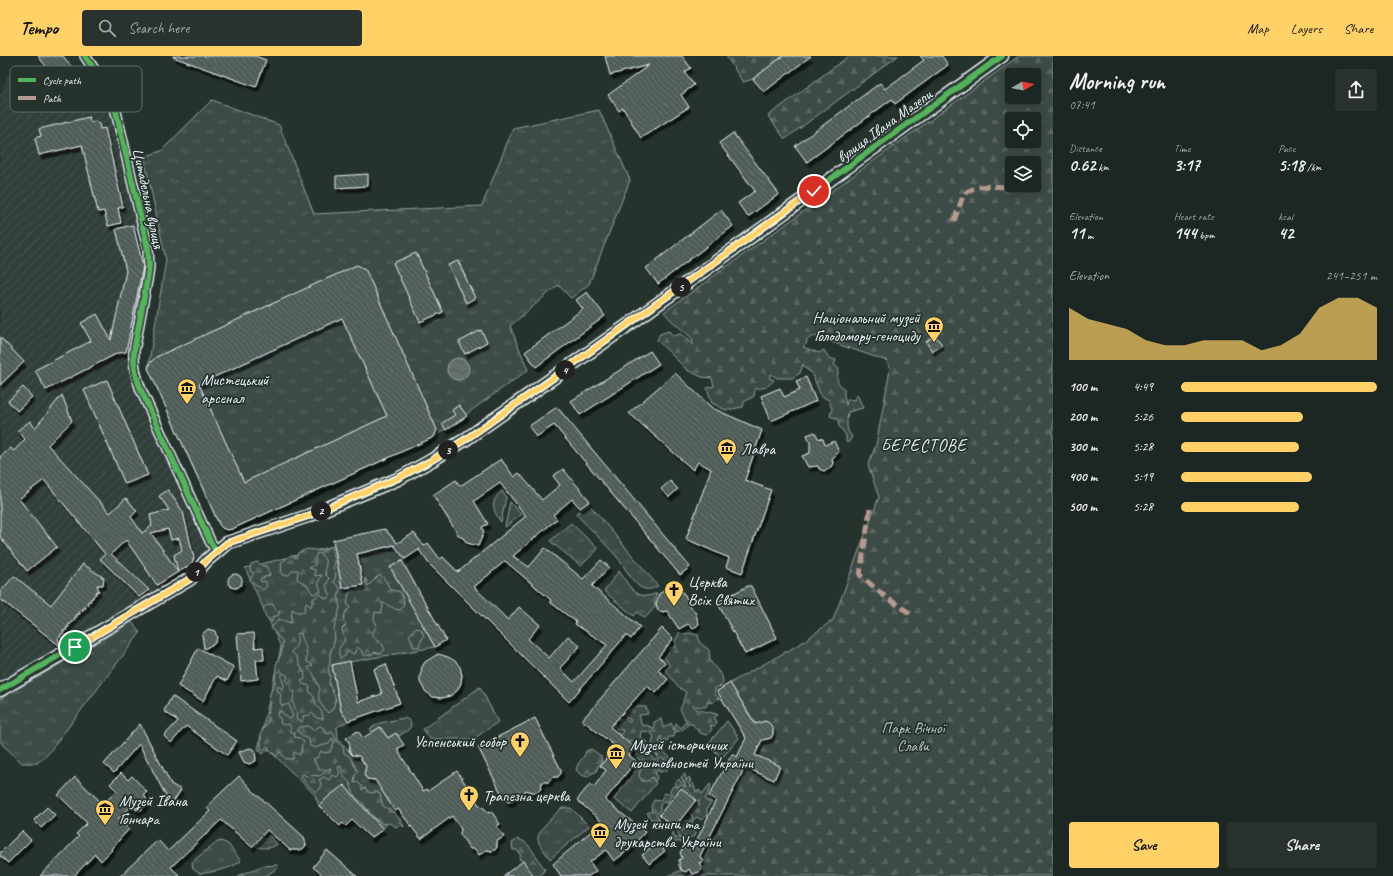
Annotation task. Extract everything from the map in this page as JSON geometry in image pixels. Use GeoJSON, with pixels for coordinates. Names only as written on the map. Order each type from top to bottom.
{"type":"FeatureCollection","features":[{"type":"Feature","properties":{"kind":"main road","name":"вулиця Івана Мазепи"},"geometry":{"type":"LineString","coordinates":[[0,690],[190,579],[216,551],[227,543],[308,516],[398,478],[432,460],[466,439],[631,323],[1002,56]]}},
{"type":"Feature","properties":{"kind":"street","name":"Цитадельна вулиця"},"geometry":{"type":"LineString","coordinates":[[85,56],[92,66]]}},
{"type":"Feature","properties":{"kind":"street","name":"Цитадельна вулиця"},"geometry":{"type":"LineString","coordinates":[[116,112],[148,249],[149,261],[148,275],[134,352],[136,377],[170,455],[216,551]]}},
{"type":"Feature","properties":{"kind":"shaded area"},"geometry":{"type":"Polygon","coordinates":[[[8,76],[10,77],[10,112],[116,112],[148,249],[134,363],[216,551],[190,579],[0,690],[0,95],[8,76]]]}},
{"type":"Feature","properties":{"kind":"green space"},"geometry":{"type":"Polygon","coordinates":[[[726,56],[783,56],[753,79],[743,82],[726,56]]]}},
{"type":"Feature","properties":{"kind":"green space"},"geometry":{"type":"Polygon","coordinates":[[[849,56],[898,56],[785,139],[768,116],[849,56]]]}},
{"type":"Feature","properties":{"kind":"green space","name":"Парк Вічної Слави"},"geometry":{"type":"Polygon","coordinates":[[[1019,56],[1053,56],[1053,876],[668,876],[681,870],[686,872],[703,861],[762,740],[771,738],[772,735],[773,730],[768,722],[765,721],[757,726],[730,683],[800,644],[833,620],[879,497],[868,465],[876,445],[890,370],[887,361],[814,336],[806,340],[807,343],[803,347],[819,353],[824,350],[829,358],[836,360],[834,365],[839,369],[837,380],[844,389],[846,405],[848,399],[854,400],[857,394],[863,408],[848,412],[847,428],[852,436],[849,442],[846,442],[846,435],[839,426],[838,419],[830,416],[832,409],[829,400],[821,396],[812,373],[806,369],[803,364],[800,373],[792,378],[777,378],[771,374],[769,378],[774,380],[766,387],[755,388],[754,396],[744,402],[743,407],[726,410],[712,403],[707,388],[714,386],[712,378],[702,377],[687,370],[657,340],[660,334],[669,331],[673,336],[680,334],[689,339],[692,345],[693,339],[664,312],[1019,56]]]}},
{"type":"Feature","properties":{"kind":"green space"},"geometry":{"type":"Polygon","coordinates":[[[212,100],[279,125],[314,214],[482,206],[513,128],[599,110],[630,180],[589,284],[571,298],[558,285],[510,326],[528,370],[434,437],[232,529],[222,527],[219,524],[148,368],[166,260],[144,157],[161,151],[212,100]]]}},
{"type":"Feature","properties":{"kind":"green space"},"geometry":{"type":"Polygon","coordinates":[[[502,491],[506,497],[501,522],[494,510],[494,502],[502,491]]]}},
{"type":"Feature","properties":{"kind":"green space"},"geometry":{"type":"Polygon","coordinates":[[[510,502],[521,514],[505,527],[510,502]]]}},
{"type":"Feature","properties":{"kind":"green space"},"geometry":{"type":"Polygon","coordinates":[[[589,504],[658,586],[652,589],[647,589],[636,584],[617,557],[576,514],[589,504]]]}},
{"type":"Feature","properties":{"kind":"green space"},"geometry":{"type":"Polygon","coordinates":[[[571,523],[598,549],[581,566],[550,541],[571,523]]]}},
{"type":"Feature","properties":{"kind":"green space"},"geometry":{"type":"Polygon","coordinates":[[[394,545],[405,559],[391,567],[435,647],[332,665],[341,711],[348,721],[337,727],[338,738],[352,755],[358,754],[367,769],[365,770],[364,775],[367,779],[374,778],[395,811],[383,829],[344,785],[319,806],[315,795],[268,749],[263,754],[258,749],[281,647],[245,568],[334,546],[342,588],[363,584],[357,554],[394,545]]]}},
{"type":"Feature","properties":{"kind":"green space"},"geometry":{"type":"Polygon","coordinates":[[[332,546],[336,562],[333,568],[336,574],[334,582],[340,588],[338,598],[340,608],[334,629],[335,640],[330,653],[330,664],[328,669],[330,677],[329,684],[336,699],[333,708],[328,713],[320,702],[320,689],[313,673],[308,668],[313,665],[306,661],[306,649],[301,633],[297,634],[297,644],[291,652],[297,657],[304,673],[305,679],[301,681],[303,684],[310,686],[309,691],[314,697],[316,705],[322,712],[323,719],[317,718],[312,713],[308,716],[304,715],[302,722],[296,719],[297,711],[293,702],[295,692],[291,691],[291,684],[286,682],[288,676],[283,673],[281,677],[284,685],[282,689],[278,686],[277,690],[281,695],[280,701],[282,706],[289,704],[293,717],[289,719],[280,711],[277,716],[281,719],[280,723],[284,725],[289,724],[291,728],[289,731],[295,733],[294,737],[299,738],[304,742],[301,747],[302,750],[300,755],[294,752],[293,759],[286,759],[280,752],[277,756],[270,751],[268,746],[262,751],[261,749],[261,733],[268,721],[270,693],[275,684],[276,665],[281,654],[283,642],[271,628],[279,619],[291,623],[292,609],[297,612],[304,612],[306,603],[311,607],[313,599],[320,594],[326,599],[331,595],[326,587],[329,578],[325,574],[326,562],[321,554],[317,553],[315,565],[309,568],[315,570],[315,576],[322,575],[318,582],[321,592],[313,594],[307,585],[297,579],[298,570],[293,570],[289,575],[282,575],[281,563],[291,555],[296,558],[298,553],[307,549],[322,551],[332,546]]]}},
{"type":"Feature","properties":{"kind":"green space"},"geometry":{"type":"Polygon","coordinates":[[[258,562],[262,566],[266,566],[270,575],[260,579],[261,582],[265,581],[267,586],[263,590],[250,580],[254,573],[250,571],[251,564],[258,562]]]}},
{"type":"Feature","properties":{"kind":"green space"},"geometry":{"type":"Polygon","coordinates":[[[619,571],[630,587],[638,594],[650,596],[657,593],[655,598],[655,607],[645,618],[637,612],[634,616],[604,591],[619,571]]]}},
{"type":"Feature","properties":{"kind":"green space"},"geometry":{"type":"Polygon","coordinates":[[[379,575],[383,577],[391,590],[400,592],[404,600],[403,607],[399,610],[382,603],[383,607],[381,613],[375,612],[374,619],[377,626],[372,633],[376,640],[381,642],[385,649],[381,654],[375,652],[370,655],[363,655],[361,650],[357,647],[354,654],[348,651],[345,656],[340,658],[339,649],[345,641],[342,629],[346,625],[343,620],[346,611],[350,608],[347,604],[349,593],[365,587],[365,578],[368,586],[379,575]]]}},
{"type":"Feature","properties":{"kind":"green space"},"geometry":{"type":"Polygon","coordinates":[[[273,604],[276,610],[280,611],[278,616],[273,616],[272,622],[266,617],[263,608],[267,605],[273,604]]]}},
{"type":"Feature","properties":{"kind":"green space"},"geometry":{"type":"Polygon","coordinates":[[[132,622],[140,633],[47,755],[37,763],[22,763],[0,741],[0,699],[132,622]]]}},
{"type":"Feature","properties":{"kind":"green space"},"geometry":{"type":"Polygon","coordinates":[[[415,628],[421,629],[424,636],[419,647],[413,647],[412,640],[409,636],[415,628]]]}},
{"type":"Feature","properties":{"kind":"green space"},"geometry":{"type":"Polygon","coordinates":[[[680,632],[683,634],[690,633],[698,635],[700,643],[709,650],[710,661],[722,676],[723,682],[721,686],[715,688],[715,694],[720,699],[717,698],[713,703],[708,702],[706,707],[692,706],[718,715],[714,717],[717,722],[715,726],[710,725],[712,729],[707,735],[698,731],[693,724],[688,724],[683,730],[675,732],[674,737],[669,737],[666,743],[661,741],[661,736],[659,742],[663,744],[661,748],[672,759],[673,766],[668,767],[666,771],[659,772],[661,762],[664,762],[665,760],[661,758],[655,763],[658,770],[655,773],[657,778],[655,781],[652,777],[648,781],[642,781],[639,776],[641,767],[640,760],[635,755],[636,751],[649,745],[644,751],[645,754],[651,755],[654,761],[659,756],[656,755],[656,749],[652,743],[654,737],[650,732],[641,731],[640,737],[647,742],[639,747],[632,741],[626,739],[622,743],[618,736],[623,730],[619,730],[613,726],[619,724],[620,719],[623,717],[630,722],[630,719],[626,718],[625,715],[629,710],[639,707],[646,707],[648,714],[639,715],[642,726],[647,725],[654,729],[654,722],[661,719],[663,728],[671,723],[674,730],[676,723],[681,728],[686,721],[680,709],[686,692],[677,685],[665,670],[670,666],[664,657],[668,654],[669,648],[676,647],[675,641],[680,632]]]}},
{"type":"Feature","properties":{"kind":"green space"},"geometry":{"type":"Polygon","coordinates":[[[480,687],[498,722],[473,739],[430,739],[423,729],[480,687]]]}},
{"type":"Feature","properties":{"kind":"green space"},"geometry":{"type":"Polygon","coordinates":[[[404,718],[409,720],[411,726],[399,736],[396,733],[388,738],[380,727],[372,732],[370,729],[380,723],[404,718]]]}},
{"type":"Feature","properties":{"kind":"green space"},"geometry":{"type":"Polygon","coordinates":[[[727,721],[739,738],[722,758],[708,744],[727,721]]]}},
{"type":"Feature","properties":{"kind":"green space"},"geometry":{"type":"Polygon","coordinates":[[[308,726],[313,730],[320,726],[325,729],[327,734],[333,732],[343,747],[344,753],[350,757],[358,772],[355,775],[354,783],[357,782],[362,786],[362,790],[365,788],[370,793],[376,792],[380,794],[383,806],[396,815],[404,827],[400,824],[396,827],[389,823],[382,824],[369,813],[363,803],[355,797],[350,783],[344,777],[341,766],[338,767],[340,773],[337,777],[332,775],[329,780],[324,777],[319,780],[321,783],[321,788],[316,792],[305,782],[301,776],[303,774],[308,777],[313,775],[320,776],[323,773],[329,773],[331,768],[319,770],[313,759],[317,758],[321,751],[325,753],[330,752],[334,742],[332,738],[329,744],[316,748],[310,746],[309,739],[297,731],[300,727],[308,726]]]}},
{"type":"Feature","properties":{"kind":"green space"},"geometry":{"type":"Polygon","coordinates":[[[591,749],[601,756],[602,762],[598,766],[596,772],[592,773],[588,777],[581,775],[576,770],[586,751],[591,749]]]}},
{"type":"Feature","properties":{"kind":"green space"},"geometry":{"type":"Polygon","coordinates":[[[640,764],[656,783],[632,813],[614,799],[640,764]]]}},
{"type":"Feature","properties":{"kind":"green space"},"geometry":{"type":"Polygon","coordinates":[[[685,774],[686,780],[689,777],[691,781],[689,784],[690,787],[693,783],[696,791],[699,790],[702,794],[711,783],[705,800],[712,802],[707,808],[707,815],[701,820],[697,817],[693,820],[692,825],[696,830],[694,836],[690,838],[684,835],[684,839],[688,842],[684,844],[678,841],[676,843],[671,837],[673,831],[675,839],[678,836],[680,839],[681,837],[676,831],[676,828],[679,827],[682,831],[685,829],[682,828],[682,822],[684,820],[688,822],[693,818],[690,813],[696,805],[700,805],[698,803],[700,800],[698,801],[688,790],[680,785],[670,797],[668,802],[663,802],[660,806],[660,810],[656,815],[661,822],[656,819],[651,819],[647,813],[652,811],[651,806],[654,800],[660,801],[665,793],[671,795],[670,791],[673,786],[678,787],[675,783],[679,779],[686,787],[681,777],[685,774]]]}},
{"type":"Feature","properties":{"kind":"green space"},"geometry":{"type":"Polygon","coordinates":[[[562,808],[571,808],[589,826],[550,859],[540,845],[538,836],[547,823],[562,808]]]}},
{"type":"Feature","properties":{"kind":"green space"},"geometry":{"type":"Polygon","coordinates":[[[269,835],[277,844],[275,846],[260,848],[255,846],[263,838],[266,839],[269,835]]]}},
{"type":"Feature","properties":{"kind":"green space"},"geometry":{"type":"Polygon","coordinates":[[[518,839],[530,847],[545,869],[540,876],[534,876],[523,861],[519,859],[521,856],[517,850],[513,850],[512,843],[518,839]]]}},
{"type":"Feature","properties":{"kind":"green space"},"geometry":{"type":"Polygon","coordinates":[[[221,841],[228,844],[241,861],[227,868],[200,874],[193,869],[192,862],[215,843],[221,841]]]}},
{"type":"Feature","properties":{"kind":"green space"},"geometry":{"type":"Polygon","coordinates":[[[277,865],[278,868],[265,876],[238,876],[262,866],[277,865]]]}},
{"type":"Feature","properties":{"kind":"water"},"geometry":{"type":"Polygon","coordinates":[[[458,358],[466,361],[469,369],[466,377],[458,380],[450,377],[447,369],[450,361],[458,358]]]}},
{"type":"Feature","properties":{"kind":"building"},"geometry":{"type":"Polygon","coordinates":[[[38,56],[63,56],[71,66],[46,66],[38,56]]]}},
{"type":"Feature","properties":{"kind":"building"},"geometry":{"type":"Polygon","coordinates":[[[173,56],[255,56],[266,60],[256,87],[173,56]]]}},
{"type":"Feature","properties":{"kind":"building"},"geometry":{"type":"Polygon","coordinates":[[[605,56],[682,56],[691,68],[685,72],[694,85],[681,95],[689,107],[641,138],[623,108],[619,111],[608,95],[649,65],[610,75],[605,56]]]}},
{"type":"Feature","properties":{"kind":"building"},"geometry":{"type":"Polygon","coordinates":[[[783,56],[811,56],[764,92],[753,79],[783,56]]]}},
{"type":"Feature","properties":{"kind":"building"},"geometry":{"type":"Polygon","coordinates":[[[920,56],[942,56],[948,65],[895,104],[892,99],[807,162],[795,146],[880,83],[885,89],[924,60],[920,56]]]}},
{"type":"Feature","properties":{"kind":"building"},"geometry":{"type":"Polygon","coordinates":[[[89,117],[90,122],[95,121],[99,124],[100,129],[105,128],[123,207],[118,208],[121,223],[108,226],[104,211],[98,212],[82,145],[39,155],[35,138],[41,136],[39,129],[89,117]]]}},
{"type":"Feature","properties":{"kind":"building"},"geometry":{"type":"Polygon","coordinates":[[[733,133],[779,194],[748,217],[738,203],[755,191],[719,143],[733,133]]]}},
{"type":"Feature","properties":{"kind":"building"},"geometry":{"type":"Polygon","coordinates":[[[368,174],[368,186],[336,188],[336,176],[368,174]]]}},
{"type":"Feature","properties":{"kind":"building"},"geometry":{"type":"Polygon","coordinates":[[[721,210],[733,226],[658,284],[646,268],[721,210]]]}},
{"type":"Feature","properties":{"kind":"building"},"geometry":{"type":"Polygon","coordinates":[[[133,225],[143,266],[126,352],[118,353],[46,390],[35,370],[91,341],[81,323],[97,314],[111,340],[126,271],[116,229],[133,225]]]}},
{"type":"Feature","properties":{"kind":"building"},"geometry":{"type":"Polygon","coordinates":[[[416,253],[443,312],[420,322],[393,263],[416,253]]]}},
{"type":"Feature","properties":{"kind":"building"},"geometry":{"type":"Polygon","coordinates":[[[458,261],[475,298],[466,303],[448,265],[458,261]]]}},
{"type":"Feature","properties":{"kind":"building","name":"Мистецький арсенал"},"geometry":{"type":"Polygon","coordinates":[[[357,265],[365,269],[368,275],[437,430],[434,437],[227,530],[222,528],[219,524],[148,368],[150,363],[156,357],[357,265]],[[342,318],[199,384],[244,482],[387,416],[342,318]]]}},
{"type":"Feature","properties":{"kind":"building"},"geometry":{"type":"Polygon","coordinates":[[[587,292],[605,316],[536,367],[525,352],[583,309],[576,300],[587,292]]]}},
{"type":"Feature","properties":{"kind":"building"},"geometry":{"type":"Polygon","coordinates":[[[481,330],[487,342],[465,354],[459,342],[481,330]]]}},
{"type":"Feature","properties":{"kind":"building","name":"Національний музей Голодомору-геноциду"},"geometry":{"type":"Polygon","coordinates":[[[935,335],[942,345],[932,351],[926,342],[935,335]]]}},
{"type":"Feature","properties":{"kind":"building"},"geometry":{"type":"Polygon","coordinates":[[[0,337],[24,362],[0,385],[0,337]]]}},
{"type":"Feature","properties":{"kind":"building"},"geometry":{"type":"Polygon","coordinates":[[[650,351],[659,364],[580,415],[571,401],[650,351]]]}},
{"type":"Feature","properties":{"kind":"building","name":"Лавра"},"geometry":{"type":"Polygon","coordinates":[[[675,373],[712,408],[762,430],[745,480],[771,490],[742,573],[726,567],[729,558],[686,539],[711,469],[698,462],[693,470],[629,413],[675,373]]]}},
{"type":"Feature","properties":{"kind":"building"},"geometry":{"type":"Polygon","coordinates":[[[806,377],[816,401],[771,421],[761,396],[780,388],[784,397],[800,390],[796,381],[806,377]]]}},
{"type":"Feature","properties":{"kind":"building"},"geometry":{"type":"Polygon","coordinates":[[[107,380],[148,475],[125,484],[84,390],[107,380]]]}},
{"type":"Feature","properties":{"kind":"building"},"geometry":{"type":"Polygon","coordinates":[[[23,387],[32,397],[17,411],[8,401],[23,387]]]}},
{"type":"Feature","properties":{"kind":"building"},"geometry":{"type":"Polygon","coordinates":[[[62,395],[72,421],[48,445],[110,513],[126,498],[137,511],[131,517],[142,533],[152,526],[150,515],[169,510],[159,496],[168,490],[183,512],[194,558],[191,565],[157,585],[126,540],[111,554],[149,590],[139,597],[100,559],[105,554],[44,480],[19,499],[57,547],[27,571],[0,537],[0,457],[11,448],[14,451],[25,439],[17,431],[30,421],[35,428],[62,395]],[[168,529],[151,533],[178,572],[174,555],[182,550],[179,538],[171,540],[168,529]]]}},
{"type":"Feature","properties":{"kind":"building"},"geometry":{"type":"Polygon","coordinates":[[[459,405],[467,416],[446,430],[442,423],[455,415],[452,410],[459,405]]]}},
{"type":"Feature","properties":{"kind":"building"},"geometry":{"type":"Polygon","coordinates":[[[557,407],[690,567],[680,575],[554,425],[536,437],[529,426],[557,407]]]}},
{"type":"Feature","properties":{"kind":"building"},"geometry":{"type":"Polygon","coordinates":[[[815,432],[818,438],[823,439],[825,445],[834,441],[839,452],[832,459],[833,463],[831,467],[824,471],[819,469],[818,466],[808,467],[802,456],[810,453],[810,442],[807,435],[815,432]]]}},
{"type":"Feature","properties":{"kind":"building"},"geometry":{"type":"Polygon","coordinates":[[[501,459],[514,477],[519,473],[542,500],[560,485],[553,476],[563,469],[590,501],[580,508],[572,499],[553,515],[557,519],[513,556],[529,567],[545,548],[583,579],[601,560],[609,567],[592,586],[640,627],[631,639],[626,635],[569,702],[430,565],[419,550],[420,549],[405,559],[394,545],[357,554],[363,585],[342,588],[333,540],[385,529],[397,543],[414,533],[424,546],[428,543],[440,559],[443,557],[458,572],[526,516],[500,483],[474,501],[488,524],[482,527],[484,532],[478,546],[467,543],[459,536],[433,495],[456,480],[460,486],[501,459]],[[505,561],[474,587],[508,620],[519,607],[540,625],[528,639],[549,658],[568,636],[580,646],[560,668],[574,682],[607,645],[575,624],[576,622],[550,602],[551,600],[505,561]]]}},
{"type":"Feature","properties":{"kind":"building"},"geometry":{"type":"Polygon","coordinates":[[[670,481],[678,489],[669,497],[661,489],[670,481]]]}},
{"type":"Feature","properties":{"kind":"building"},"geometry":{"type":"Polygon","coordinates":[[[402,561],[446,640],[435,647],[390,567],[402,561]]]}},
{"type":"Feature","properties":{"kind":"building"},"geometry":{"type":"Polygon","coordinates":[[[83,564],[104,578],[103,585],[97,585],[99,591],[96,592],[93,598],[90,599],[91,601],[87,602],[88,605],[85,606],[86,608],[79,612],[80,614],[76,615],[77,617],[74,618],[75,620],[68,625],[69,627],[66,628],[67,630],[63,631],[64,633],[60,635],[61,637],[58,638],[60,646],[0,599],[0,592],[14,576],[51,605],[83,564]]]}},
{"type":"Feature","properties":{"kind":"building"},"geometry":{"type":"Polygon","coordinates":[[[232,574],[238,574],[242,578],[242,584],[238,588],[232,588],[228,584],[228,578],[232,574]]]}},
{"type":"Feature","properties":{"kind":"building"},"geometry":{"type":"Polygon","coordinates":[[[748,586],[751,586],[777,638],[745,654],[717,602],[748,586]]]}},
{"type":"Feature","properties":{"kind":"building","name":"Церква Всіх Святих"},"geometry":{"type":"Polygon","coordinates":[[[668,588],[680,588],[689,602],[689,605],[695,612],[699,624],[693,629],[688,624],[679,629],[667,611],[662,612],[658,610],[656,604],[659,594],[668,588]]]}},
{"type":"Feature","properties":{"kind":"building"},"geometry":{"type":"Polygon","coordinates":[[[662,628],[673,639],[658,657],[665,662],[658,670],[668,679],[656,693],[647,686],[610,727],[635,748],[629,755],[636,761],[605,800],[645,832],[631,848],[614,861],[606,850],[590,862],[596,871],[589,876],[561,876],[553,864],[602,822],[577,800],[590,784],[594,787],[606,770],[600,766],[616,747],[582,720],[662,628]]]}},
{"type":"Feature","properties":{"kind":"building"},"geometry":{"type":"Polygon","coordinates":[[[208,629],[215,631],[217,638],[215,643],[204,649],[202,634],[208,629]]]}},
{"type":"Feature","properties":{"kind":"building"},"geometry":{"type":"Polygon","coordinates":[[[254,633],[255,648],[263,647],[264,660],[256,660],[258,679],[241,681],[237,634],[254,633]]]}},
{"type":"Feature","properties":{"kind":"building"},"geometry":{"type":"Polygon","coordinates":[[[198,648],[234,667],[227,681],[217,676],[203,701],[178,686],[198,648]]]}},
{"type":"Feature","properties":{"kind":"building"},"geometry":{"type":"Polygon","coordinates":[[[438,654],[455,661],[460,667],[462,675],[461,683],[457,691],[450,696],[442,698],[433,697],[425,691],[420,682],[422,667],[425,662],[438,654]]]}},
{"type":"Feature","properties":{"kind":"building"},"geometry":{"type":"Polygon","coordinates":[[[350,661],[358,702],[382,694],[374,669],[386,664],[400,703],[348,721],[341,711],[332,665],[350,661]]]}},
{"type":"Feature","properties":{"kind":"building"},"geometry":{"type":"Polygon","coordinates":[[[730,683],[755,724],[765,721],[773,728],[771,738],[762,740],[755,755],[780,766],[774,780],[745,767],[700,856],[703,861],[699,863],[702,868],[699,872],[692,874],[689,869],[686,872],[681,870],[679,866],[679,860],[682,858],[680,852],[684,848],[694,846],[716,800],[709,796],[732,754],[737,757],[746,738],[717,691],[730,683]]]}},
{"type":"Feature","properties":{"kind":"building"},"geometry":{"type":"Polygon","coordinates":[[[172,696],[237,741],[227,755],[186,726],[171,743],[164,736],[178,721],[164,711],[172,696]]]}},
{"type":"Feature","properties":{"kind":"building","name":"Успенський собор"},"geometry":{"type":"Polygon","coordinates":[[[535,718],[561,770],[561,773],[558,777],[552,777],[549,782],[542,782],[541,789],[537,792],[526,790],[522,796],[515,797],[512,801],[508,802],[504,799],[478,747],[535,718]]]}},
{"type":"Feature","properties":{"kind":"building"},"geometry":{"type":"Polygon","coordinates":[[[140,724],[171,784],[181,790],[173,802],[167,798],[139,744],[114,773],[104,764],[140,724]]]}},
{"type":"Feature","properties":{"kind":"building"},"geometry":{"type":"Polygon","coordinates":[[[380,727],[388,738],[396,733],[404,745],[397,749],[423,791],[427,789],[428,791],[457,771],[479,805],[489,813],[491,811],[500,824],[497,826],[504,837],[497,841],[497,847],[495,850],[486,850],[479,855],[475,849],[470,849],[460,834],[461,829],[452,816],[421,839],[398,809],[395,811],[375,780],[367,779],[364,775],[366,766],[359,756],[352,755],[349,750],[350,744],[346,738],[358,731],[363,738],[380,727]]]}},
{"type":"Feature","properties":{"kind":"building"},"geometry":{"type":"Polygon","coordinates":[[[250,748],[255,750],[256,761],[249,764],[244,762],[239,752],[250,748]]]}},
{"type":"Feature","properties":{"kind":"building","name":"Музей Івана Гончара"},"geometry":{"type":"Polygon","coordinates":[[[121,773],[128,780],[132,776],[147,792],[144,795],[146,798],[146,805],[141,810],[135,810],[132,806],[118,819],[129,829],[101,861],[95,854],[74,876],[40,876],[79,836],[76,834],[87,823],[58,795],[75,777],[103,804],[117,791],[110,784],[121,773]]]}},
{"type":"Feature","properties":{"kind":"building"},"geometry":{"type":"Polygon","coordinates":[[[239,776],[253,791],[304,837],[306,845],[304,848],[300,850],[290,850],[267,830],[252,847],[221,820],[171,867],[180,876],[120,876],[158,840],[168,851],[210,811],[206,807],[239,776]]]}},
{"type":"Feature","properties":{"kind":"building"},"geometry":{"type":"Polygon","coordinates":[[[344,785],[383,829],[371,838],[352,820],[346,826],[343,823],[340,826],[319,806],[344,785]]]}},
{"type":"Feature","properties":{"kind":"building"},"geometry":{"type":"Polygon","coordinates":[[[681,788],[696,800],[674,828],[659,815],[681,788]]]}},
{"type":"Feature","properties":{"kind":"building"},"geometry":{"type":"Polygon","coordinates":[[[47,807],[55,815],[41,828],[34,820],[47,807]]]}},
{"type":"Feature","properties":{"kind":"building"},"geometry":{"type":"Polygon","coordinates":[[[22,831],[31,840],[8,863],[0,856],[0,853],[22,831]]]}},
{"type":"Feature","properties":{"kind":"building"},"geometry":{"type":"Polygon","coordinates":[[[657,842],[665,851],[649,864],[642,855],[657,842]]]}},
{"type":"Feature","properties":{"kind":"building"},"geometry":{"type":"Polygon","coordinates":[[[327,850],[357,876],[324,876],[313,867],[327,850]]]}},
{"type":"Feature","properties":{"kind":"building"},"geometry":{"type":"Polygon","coordinates":[[[523,861],[534,876],[503,876],[523,861]]]}},
{"type":"Feature","properties":{"kind":"marked path"},"geometry":{"type":"LineString","coordinates":[[954,221],[963,196],[968,191],[975,188],[993,186],[1005,187]]}},
{"type":"Feature","properties":{"kind":"marked path"},"geometry":{"type":"LineString","coordinates":[[870,509],[860,575],[883,595],[914,616]]}},
{"type":"Feature","properties":{"kind":"cycle path"},"geometry":{"type":"LineString","coordinates":[[85,56],[92,66]]}},
{"type":"Feature","properties":{"kind":"cycle path"},"geometry":{"type":"LineString","coordinates":[[644,313],[1002,56]]}},
{"type":"Feature","properties":{"kind":"cycle path"},"geometry":{"type":"LineString","coordinates":[[116,112],[148,249],[148,275],[134,351],[136,376],[210,541],[216,551]]}},
{"type":"Feature","properties":{"kind":"cycle path"},"geometry":{"type":"LineString","coordinates":[[0,690],[190,579],[207,560],[227,543],[308,516],[398,479],[432,460],[466,439],[637,319]]}},
{"type":"Feature","properties":{"kind":"place","name":"Національний музей Голодомору-геноциду"},"geometry":{"type":"Point","coordinates":[934,343]}},
{"type":"Feature","properties":{"kind":"place","name":"Мистецький арсенал"},"geometry":{"type":"Point","coordinates":[187,405]}},
{"type":"Feature","properties":{"kind":"place","name":"Лавра"},"geometry":{"type":"Point","coordinates":[727,465]}},
{"type":"Feature","properties":{"kind":"place","name":"Церква Всіх Святих"},"geometry":{"type":"Point","coordinates":[674,607]}},
{"type":"Feature","properties":{"kind":"place","name":"Успенський собор"},"geometry":{"type":"Point","coordinates":[520,758]}},
{"type":"Feature","properties":{"kind":"place","name":"Музей історичних коштовностей України"},"geometry":{"type":"Point","coordinates":[616,770]}},
{"type":"Feature","properties":{"kind":"place","name":"Трапезна церква"},"geometry":{"type":"Point","coordinates":[469,812]}},
{"type":"Feature","properties":{"kind":"place","name":"Музей Івана Гончара"},"geometry":{"type":"Point","coordinates":[105,826]}},
{"type":"Feature","properties":{"kind":"place","name":"Музей книги та друкарства України"},"geometry":{"type":"Point","coordinates":[600,849]}},
{"type":"Feature","properties":{"kind":"district","name":"БЕРЕСТОВЕ"},"geometry":{"type":"Point","coordinates":[924,445]}},
{"type":"Feature","properties":{"kind":"route"},"geometry":{"type":"LineString","coordinates":[[75,647],[190,579],[216,551],[227,543],[241,537],[308,516],[398,478],[432,460],[466,439],[546,383],[814,191]]}}]}
